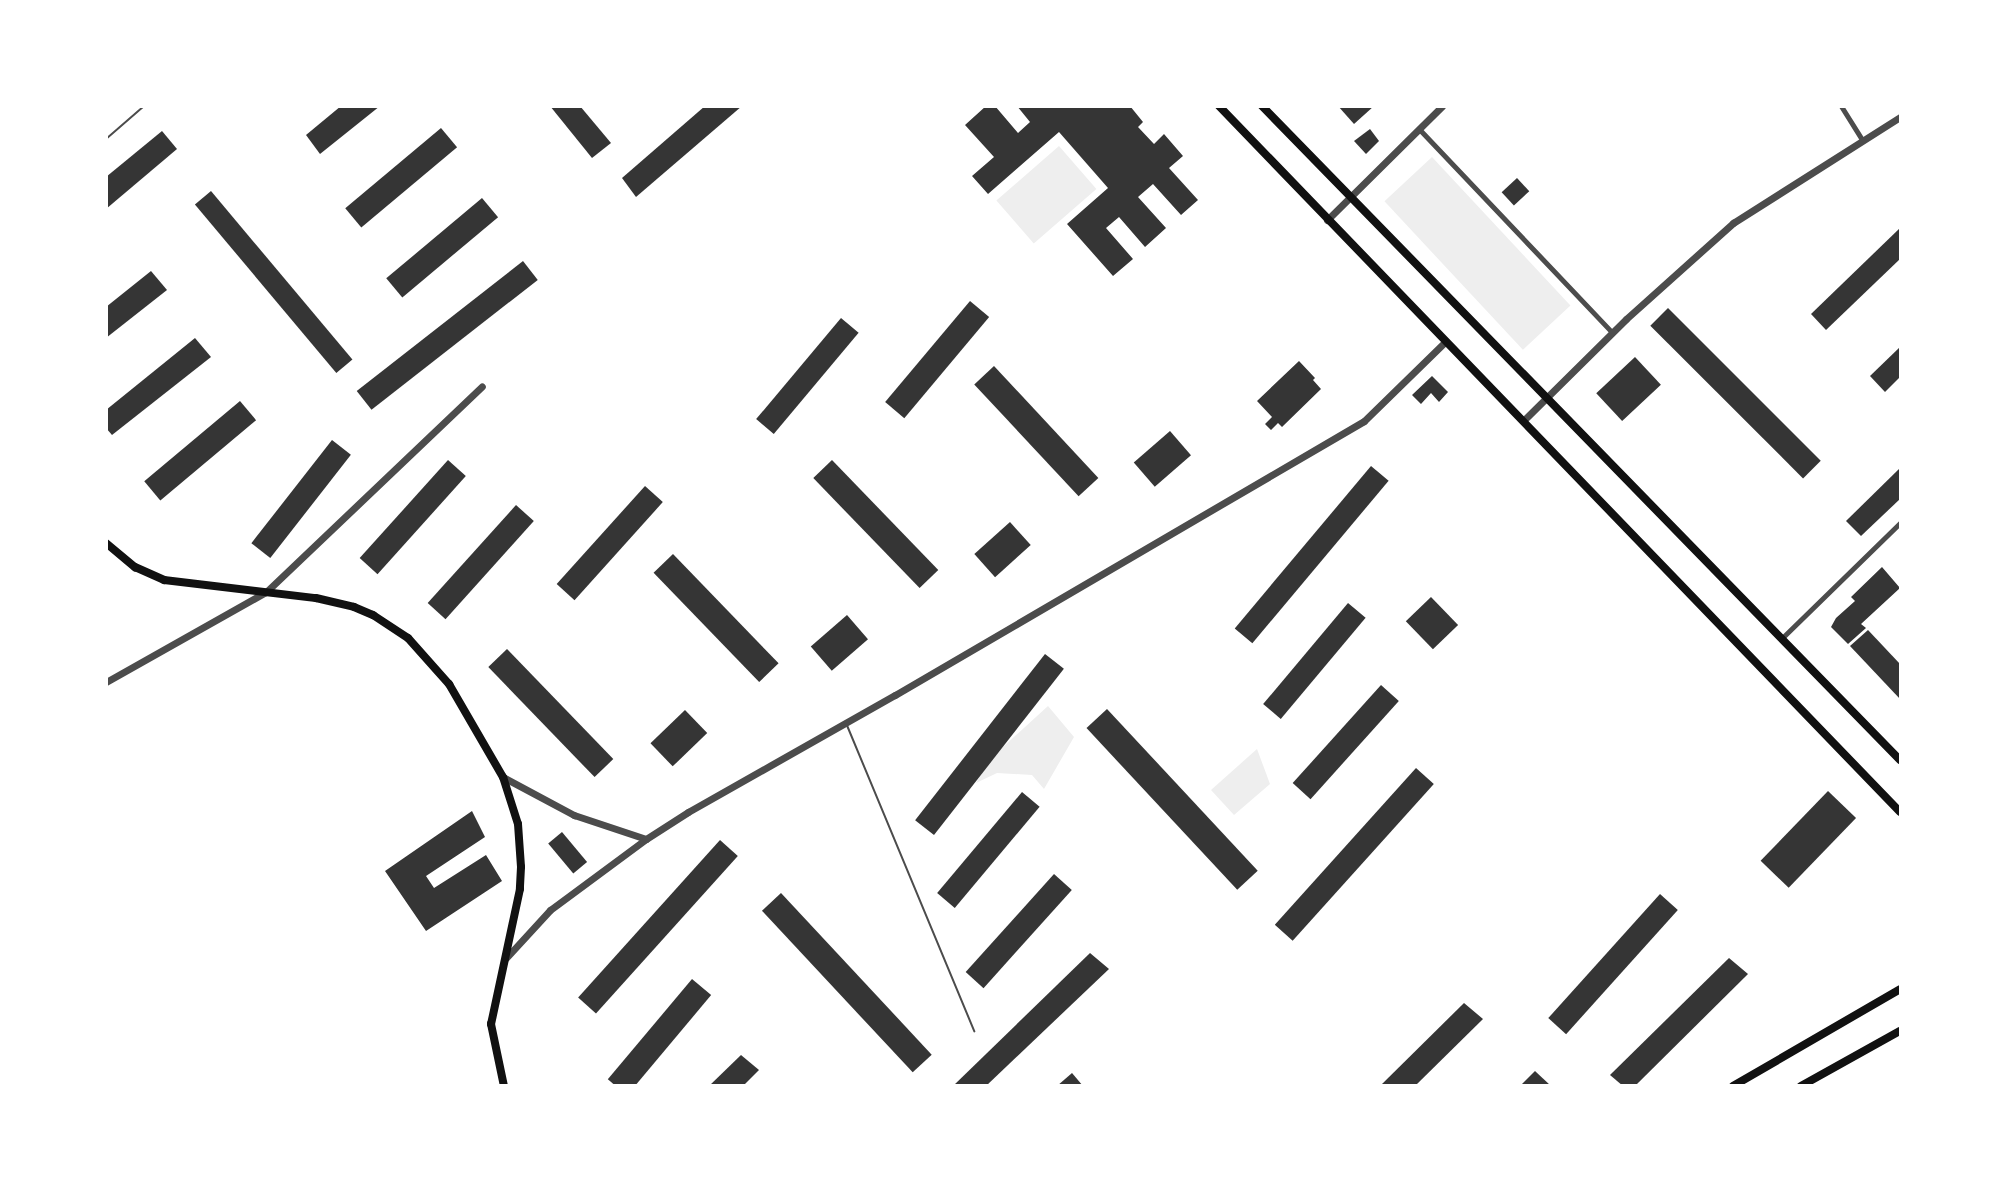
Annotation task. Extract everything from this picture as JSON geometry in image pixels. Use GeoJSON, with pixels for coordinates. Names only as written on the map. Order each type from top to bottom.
{"type":"FeatureCollection","features":[{"type":"Feature","properties":{"kind":"main road"},"geometry":{"type":"LineString","coordinates":[[1219,106],[1900,812]]}},
{"type":"Feature","properties":{"kind":"main road"},"geometry":{"type":"LineString","coordinates":[[1262,106],[1900,760]]}},
{"type":"Feature","properties":{"kind":"main road"},"geometry":{"type":"LineString","coordinates":[[106,543],[135,567],[164,580],[316,598],[354,607],[374,615],[408,638],[449,684],[503,777],[518,824],[521,867],[506,958],[491,1024],[504,1086]]}},
{"type":"Feature","properties":{"kind":"main road"},"geometry":{"type":"LineString","coordinates":[[1732,1086],[1900,989]]}},
{"type":"Feature","properties":{"kind":"main road"},"geometry":{"type":"LineString","coordinates":[[1802,1086],[1900,1031]]}},
{"type":"Feature","properties":{"kind":"street"},"geometry":{"type":"LineString","coordinates":[[1327,220],[1442,106]]}},
{"type":"Feature","properties":{"kind":"street"},"geometry":{"type":"LineString","coordinates":[[1841,106],[1862,140]]}},
{"type":"Feature","properties":{"kind":"street"},"geometry":{"type":"LineString","coordinates":[[1523,421],[1612,332],[1695,254],[1733,223],[1900,117]]}},
{"type":"Feature","properties":{"kind":"street"},"geometry":{"type":"LineString","coordinates":[[1420,130],[1612,332]]}},
{"type":"Feature","properties":{"kind":"street"},"geometry":{"type":"LineString","coordinates":[[506,958],[550,910],[646,839],[688,812],[1364,421],[1445,342]]}},
{"type":"Feature","properties":{"kind":"street"},"geometry":{"type":"LineString","coordinates":[[106,681],[266,592],[482,387]]}},
{"type":"Feature","properties":{"kind":"street"},"geometry":{"type":"LineString","coordinates":[[1782,638],[1900,522]]}},
{"type":"Feature","properties":{"kind":"street"},"geometry":{"type":"LineString","coordinates":[[503,777],[574,815],[646,839]]}},
{"type":"Feature","properties":{"kind":"lane"},"geometry":{"type":"LineString","coordinates":[[106,139],[144,106]]}},
{"type":"Feature","properties":{"kind":"lane"},"geometry":{"type":"LineString","coordinates":[[846,722],[974,1031]]}},
{"type":"Feature","properties":{"kind":"shaded area"},"geometry":{"type":"Polygon","coordinates":[[[1059,146],[1096,189],[1034,243],[996,200],[1059,146]]]}},
{"type":"Feature","properties":{"kind":"shaded area"},"geometry":{"type":"Polygon","coordinates":[[[1432,157],[1570,305],[1523,350],[1384,201],[1432,157]]]}},
{"type":"Feature","properties":{"kind":"shaded area"},"geometry":{"type":"Polygon","coordinates":[[[1048,706],[1074,737],[1044,789],[1032,775],[997,773],[976,783],[992,757],[1048,706]]]}},
{"type":"Feature","properties":{"kind":"shaded area"},"geometry":{"type":"Polygon","coordinates":[[[1257,749],[1270,784],[1234,815],[1211,790],[1257,749]]]}},
{"type":"Feature","properties":{"kind":"building"},"geometry":{"type":"Polygon","coordinates":[[[341,106],[380,106],[320,154],[306,135],[341,106]]]}},
{"type":"Feature","properties":{"kind":"building"},"geometry":{"type":"Polygon","coordinates":[[[550,106],[580,106],[611,143],[592,158],[550,106]]]}},
{"type":"Feature","properties":{"kind":"building"},"geometry":{"type":"Polygon","coordinates":[[[705,106],[742,106],[636,197],[622,178],[705,106]]]}},
{"type":"Feature","properties":{"kind":"building"},"geometry":{"type":"Polygon","coordinates":[[[986,106],[995,106],[1018,133],[1030,122],[1017,106],[1130,106],[1143,122],[1138,127],[1154,144],[1164,134],[1183,156],[1169,168],[1198,200],[1181,215],[1153,184],[1138,197],[1166,228],[1145,247],[1119,217],[1106,228],[1133,259],[1113,276],[1067,224],[1108,188],[1059,132],[988,194],[972,176],[994,157],[965,125],[986,106]]]}},
{"type":"Feature","properties":{"kind":"building"},"geometry":{"type":"Polygon","coordinates":[[[1338,106],[1374,106],[1354,124],[1338,106]]]}},
{"type":"Feature","properties":{"kind":"building"},"geometry":{"type":"Polygon","coordinates":[[[441,128],[457,147],[361,227],[345,208],[441,128]]]}},
{"type":"Feature","properties":{"kind":"building"},"geometry":{"type":"Polygon","coordinates":[[[1370,129],[1379,141],[1366,154],[1354,141],[1370,129]]]}},
{"type":"Feature","properties":{"kind":"building"},"geometry":{"type":"Polygon","coordinates":[[[162,131],[177,149],[106,209],[106,177],[162,131]]]}},
{"type":"Feature","properties":{"kind":"building"},"geometry":{"type":"Polygon","coordinates":[[[1517,178],[1529,191],[1514,205],[1502,192],[1517,178]]]}},
{"type":"Feature","properties":{"kind":"building"},"geometry":{"type":"Polygon","coordinates":[[[211,191],[352,360],[336,373],[195,204],[211,191]]]}},
{"type":"Feature","properties":{"kind":"building"},"geometry":{"type":"Polygon","coordinates":[[[482,198],[498,217],[402,297],[386,278],[482,198]]]}},
{"type":"Feature","properties":{"kind":"building"},"geometry":{"type":"Polygon","coordinates":[[[1900,228],[1900,259],[1826,330],[1811,314],[1900,228]]]}},
{"type":"Feature","properties":{"kind":"building"},"geometry":{"type":"Polygon","coordinates":[[[523,261],[538,280],[372,410],[357,391],[523,261]]]}},
{"type":"Feature","properties":{"kind":"building"},"geometry":{"type":"Polygon","coordinates":[[[151,271],[167,290],[106,338],[106,307],[151,271]]]}},
{"type":"Feature","properties":{"kind":"building"},"geometry":{"type":"Polygon","coordinates":[[[970,301],[989,317],[904,418],[885,402],[970,301]]]}},
{"type":"Feature","properties":{"kind":"building"},"geometry":{"type":"Polygon","coordinates":[[[1668,308],[1821,461],[1803,478],[1650,326],[1668,308]]]}},
{"type":"Feature","properties":{"kind":"building"},"geometry":{"type":"Polygon","coordinates":[[[841,318],[859,333],[774,434],[756,419],[841,318]]]}},
{"type":"Feature","properties":{"kind":"building"},"geometry":{"type":"Polygon","coordinates":[[[195,338],[211,357],[112,435],[106,428],[106,410],[195,338]]]}},
{"type":"Feature","properties":{"kind":"building"},"geometry":{"type":"Polygon","coordinates":[[[1900,347],[1900,377],[1885,392],[1870,376],[1900,347]]]}},
{"type":"Feature","properties":{"kind":"building"},"geometry":{"type":"Polygon","coordinates":[[[1635,357],[1661,385],[1622,421],[1596,393],[1635,357]]]}},
{"type":"Feature","properties":{"kind":"building"},"geometry":{"type":"Polygon","coordinates":[[[1299,361],[1315,378],[1313,380],[1321,389],[1282,427],[1278,423],[1271,430],[1265,424],[1272,417],[1257,401],[1299,361]]]}},
{"type":"Feature","properties":{"kind":"building"},"geometry":{"type":"Polygon","coordinates":[[[994,366],[1098,478],[1079,496],[974,384],[994,366]]]}},
{"type":"Feature","properties":{"kind":"building"},"geometry":{"type":"Polygon","coordinates":[[[1432,376],[1448,392],[1439,402],[1431,393],[1421,404],[1412,395],[1432,376]]]}},
{"type":"Feature","properties":{"kind":"building"},"geometry":{"type":"Polygon","coordinates":[[[240,401],[256,420],[160,500],[144,481],[240,401]]]}},
{"type":"Feature","properties":{"kind":"building"},"geometry":{"type":"Polygon","coordinates":[[[1170,431],[1191,455],[1155,487],[1134,462],[1170,431]]]}},
{"type":"Feature","properties":{"kind":"building"},"geometry":{"type":"Polygon","coordinates":[[[332,440],[351,455],[270,558],[251,543],[332,440]]]}},
{"type":"Feature","properties":{"kind":"building"},"geometry":{"type":"Polygon","coordinates":[[[448,460],[466,476],[378,574],[360,558],[448,460]]]}},
{"type":"Feature","properties":{"kind":"building"},"geometry":{"type":"Polygon","coordinates":[[[832,460],[938,570],[920,588],[813,478],[832,460]]]}},
{"type":"Feature","properties":{"kind":"building"},"geometry":{"type":"Polygon","coordinates":[[[1371,466],[1389,481],[1252,643],[1235,628],[1371,466]]]}},
{"type":"Feature","properties":{"kind":"building"},"geometry":{"type":"Polygon","coordinates":[[[1900,468],[1900,499],[1861,536],[1846,521],[1900,468]]]}},
{"type":"Feature","properties":{"kind":"building"},"geometry":{"type":"Polygon","coordinates":[[[645,486],[663,502],[575,600],[557,584],[645,486]]]}},
{"type":"Feature","properties":{"kind":"building"},"geometry":{"type":"Polygon","coordinates":[[[516,505],[534,521],[446,619],[428,603],[516,505]]]}},
{"type":"Feature","properties":{"kind":"building"},"geometry":{"type":"Polygon","coordinates":[[[1010,522],[1031,545],[995,577],[974,554],[1010,522]]]}},
{"type":"Feature","properties":{"kind":"building"},"geometry":{"type":"Polygon","coordinates":[[[673,554],[779,663],[759,682],[654,573],[673,554]]]}},
{"type":"Feature","properties":{"kind":"building"},"geometry":{"type":"Polygon","coordinates":[[[1882,567],[1900,588],[1861,624],[1866,628],[1848,644],[1831,627],[1836,618],[1855,601],[1851,597],[1882,567]]]}},
{"type":"Feature","properties":{"kind":"building"},"geometry":{"type":"Polygon","coordinates":[[[1431,597],[1458,625],[1433,649],[1406,621],[1431,597]]]}},
{"type":"Feature","properties":{"kind":"building"},"geometry":{"type":"Polygon","coordinates":[[[1348,603],[1366,618],[1281,719],[1263,704],[1348,603]]]}},
{"type":"Feature","properties":{"kind":"building"},"geometry":{"type":"Polygon","coordinates":[[[847,615],[868,639],[832,671],[811,646],[847,615]]]}},
{"type":"Feature","properties":{"kind":"building"},"geometry":{"type":"Polygon","coordinates":[[[1868,630],[1900,664],[1900,699],[1850,646],[1868,630]]]}},
{"type":"Feature","properties":{"kind":"building"},"geometry":{"type":"Polygon","coordinates":[[[507,649],[613,759],[595,777],[488,667],[507,649]]]}},
{"type":"Feature","properties":{"kind":"building"},"geometry":{"type":"Polygon","coordinates":[[[1045,654],[1064,669],[934,835],[915,820],[1045,654]]]}},
{"type":"Feature","properties":{"kind":"building"},"geometry":{"type":"Polygon","coordinates":[[[1381,685],[1399,701],[1311,799],[1293,783],[1381,685]]]}},
{"type":"Feature","properties":{"kind":"building"},"geometry":{"type":"Polygon","coordinates":[[[1107,709],[1258,871],[1237,890],[1087,728],[1107,709]]]}},
{"type":"Feature","properties":{"kind":"building"},"geometry":{"type":"Polygon","coordinates":[[[685,710],[707,733],[673,766],[650,743],[685,710]]]}},
{"type":"Feature","properties":{"kind":"building"},"geometry":{"type":"Polygon","coordinates":[[[1416,768],[1434,784],[1293,941],[1275,925],[1416,768]]]}},
{"type":"Feature","properties":{"kind":"building"},"geometry":{"type":"Polygon","coordinates":[[[1828,791],[1856,818],[1789,888],[1761,861],[1828,791]]]}},
{"type":"Feature","properties":{"kind":"building"},"geometry":{"type":"Polygon","coordinates":[[[1022,792],[1040,807],[955,908],[937,893],[1022,792]]]}},
{"type":"Feature","properties":{"kind":"building"},"geometry":{"type":"Polygon","coordinates":[[[472,811],[485,837],[426,876],[434,888],[486,855],[502,881],[426,931],[385,871],[472,811]]]}},
{"type":"Feature","properties":{"kind":"building"},"geometry":{"type":"Polygon","coordinates":[[[562,832],[587,862],[573,873],[548,844],[562,832]]]}},
{"type":"Feature","properties":{"kind":"building"},"geometry":{"type":"Polygon","coordinates":[[[720,840],[738,856],[596,1014],[578,998],[720,840]]]}},
{"type":"Feature","properties":{"kind":"building"},"geometry":{"type":"Polygon","coordinates":[[[1054,874],[1072,890],[984,988],[966,972],[1054,874]]]}},
{"type":"Feature","properties":{"kind":"building"},"geometry":{"type":"Polygon","coordinates":[[[781,893],[932,1055],[913,1072],[762,911],[781,893]]]}},
{"type":"Feature","properties":{"kind":"building"},"geometry":{"type":"Polygon","coordinates":[[[1660,894],[1678,910],[1566,1034],[1548,1018],[1660,894]]]}},
{"type":"Feature","properties":{"kind":"building"},"geometry":{"type":"Polygon","coordinates":[[[1090,953],[1109,969],[986,1086],[953,1086],[1090,953]]]}},
{"type":"Feature","properties":{"kind":"building"},"geometry":{"type":"Polygon","coordinates":[[[1729,958],[1748,974],[1635,1086],[1623,1086],[1610,1075],[1729,958]]]}},
{"type":"Feature","properties":{"kind":"building"},"geometry":{"type":"Polygon","coordinates":[[[692,979],[711,995],[635,1086],[616,1086],[608,1079],[692,979]]]}},
{"type":"Feature","properties":{"kind":"building"},"geometry":{"type":"Polygon","coordinates":[[[1464,1003],[1483,1019],[1415,1086],[1380,1086],[1464,1003]]]}},
{"type":"Feature","properties":{"kind":"building"},"geometry":{"type":"Polygon","coordinates":[[[741,1055],[759,1070],[743,1086],[709,1086],[741,1055]]]}},
{"type":"Feature","properties":{"kind":"building"},"geometry":{"type":"Polygon","coordinates":[[[1535,1071],[1551,1086],[1520,1086],[1535,1071]]]}},
{"type":"Feature","properties":{"kind":"building"},"geometry":{"type":"Polygon","coordinates":[[[1072,1073],[1083,1086],[1057,1086],[1072,1073]]]}}]}
